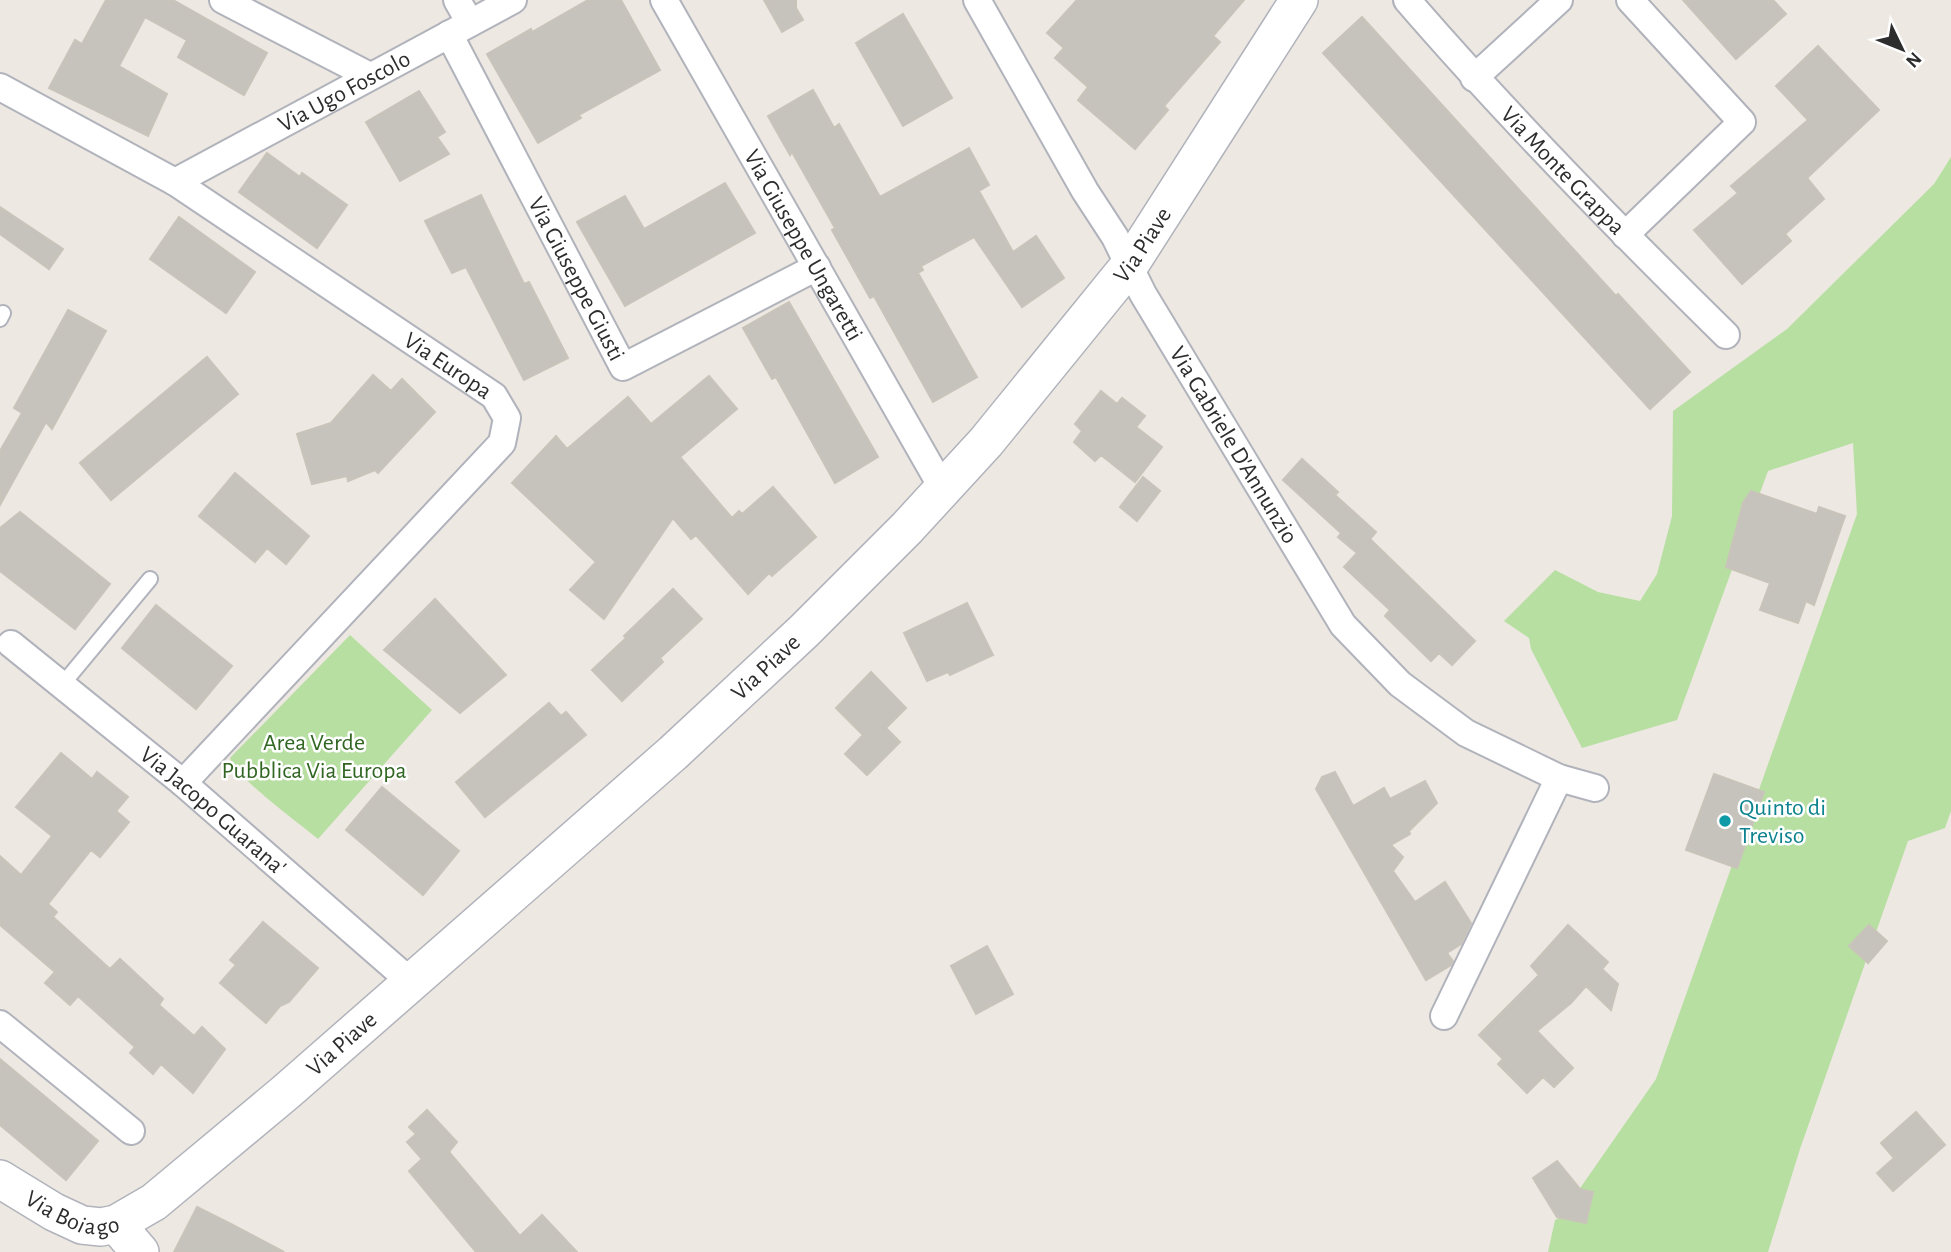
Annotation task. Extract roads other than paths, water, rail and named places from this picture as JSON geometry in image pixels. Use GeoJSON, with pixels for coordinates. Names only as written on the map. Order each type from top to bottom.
{"type":"FeatureCollection","features":[{"type":"Feature","properties":{"kind":"main road","name":"Via Piave"},"geometry":{"type":"LineString","coordinates":[[116,1224],[155,1202],[176,1185],[673,753],[784,650],[943,489],[995,431],[1129,266],[1300,0]]}},
{"type":"Feature","properties":{"kind":"main road","name":"Via Boiago"},"geometry":{"type":"LineString","coordinates":[[0,1179],[54,1212],[82,1225],[101,1227],[116,1224],[140,1252]]}},
{"type":"Feature","properties":{"kind":"street"},"geometry":{"type":"LineString","coordinates":[[223,0],[370,76]]}},
{"type":"Feature","properties":{"kind":"street"},"geometry":{"type":"LineString","coordinates":[[457,0],[459,29]]}},
{"type":"Feature","properties":{"kind":"street","name":"Via Ugo Foscolo"},"geometry":{"type":"LineString","coordinates":[[175,182],[513,0]]}},
{"type":"Feature","properties":{"kind":"street","name":"Via Giuseppe Ungaretti"},"geometry":{"type":"LineString","coordinates":[[664,0],[943,489]]}},
{"type":"Feature","properties":{"kind":"street","name":"Via Gabriele D'Annunzio"},"geometry":{"type":"LineString","coordinates":[[977,0],[1085,191],[1115,237],[1150,306],[1343,625],[1400,684],[1466,733],[1559,778],[1595,788]]}},
{"type":"Feature","properties":{"kind":"street","name":"Via Monte Grappa"},"geometry":{"type":"LineString","coordinates":[[1407,0],[1474,78],[1625,235],[1726,335]]}},
{"type":"Feature","properties":{"kind":"street"},"geometry":{"type":"LineString","coordinates":[[1474,78],[1559,0]]}},
{"type":"Feature","properties":{"kind":"street"},"geometry":{"type":"LineString","coordinates":[[1625,235],[1742,122],[1630,0]]}},
{"type":"Feature","properties":{"kind":"street","name":"Via Giuseppe Giusti"},"geometry":{"type":"LineString","coordinates":[[459,29],[623,367],[817,267]]}},
{"type":"Feature","properties":{"kind":"street","name":"Via Europa"},"geometry":{"type":"LineString","coordinates":[[0,86],[175,182],[494,396],[507,418],[502,443],[183,783]]}},
{"type":"Feature","properties":{"kind":"street","name":"Via Jacopo Guarana'"},"geometry":{"type":"LineString","coordinates":[[11,644],[183,783],[411,982]]}},
{"type":"Feature","properties":{"kind":"street"},"geometry":{"type":"LineString","coordinates":[[1444,1016],[1559,778]]}},
{"type":"Feature","properties":{"kind":"street"},"geometry":{"type":"LineString","coordinates":[[0,1024],[131,1131]]}},
{"type":"Feature","properties":{"kind":"lane"},"geometry":{"type":"LineString","coordinates":[[62,685],[150,579]]}},
{"type":"Feature","properties":{"kind":"place","name":"Quinto di Treviso"},"geometry":{"type":"Point","coordinates":[1725,821]}},
{"type":"Feature","properties":{"kind":"park label","name":"Area Verde Pubblica Via Europa"},"geometry":{"type":"Point","coordinates":[314,756]}}]}
